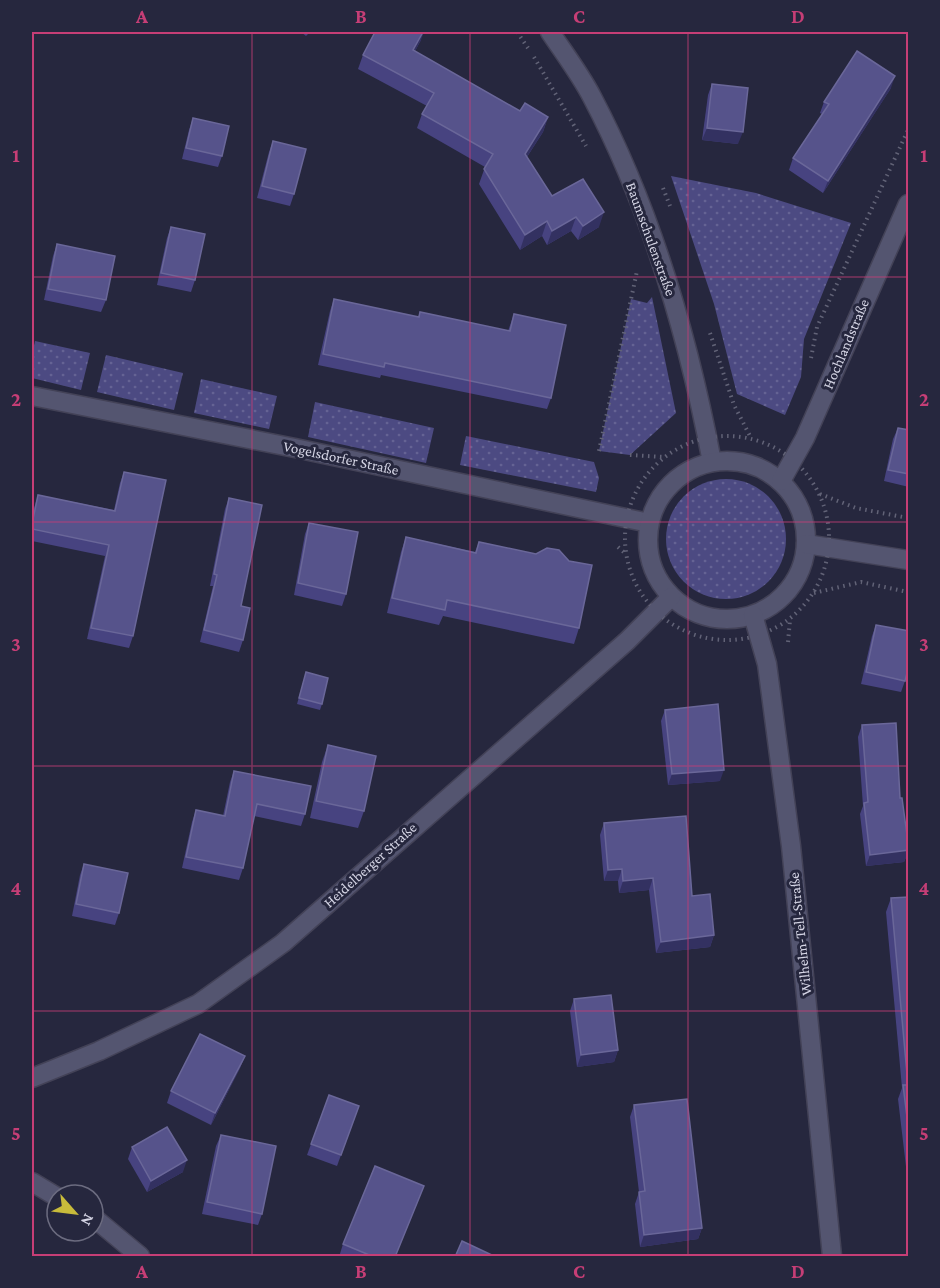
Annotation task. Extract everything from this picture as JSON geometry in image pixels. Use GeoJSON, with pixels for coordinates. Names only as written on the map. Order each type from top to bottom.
{"type":"FeatureCollection","features":[{"type":"Feature","properties":{"kind":"street","name":"Baumschulenstraße"},"geometry":{"type":"LineString","coordinates":[[550,32],[591,96],[650,227],[668,280],[712,462]]}},
{"type":"Feature","properties":{"kind":"street","name":"Hochlandstraße"},"geometry":{"type":"LineString","coordinates":[[781,481],[794,461],[909,204]]}},
{"type":"Feature","properties":{"kind":"street","name":"Vogelsdorfer Straße"},"geometry":{"type":"LineString","coordinates":[[32,396],[649,523]]}},
{"type":"Feature","properties":{"kind":"street"},"geometry":{"type":"LineString","coordinates":[[736,461],[760,467],[781,481],[795,500],[804,521],[806,544],[801,567],[790,588],[773,604],[753,615],[731,619],[709,617],[688,609],[671,597],[659,581],[650,562],[647,542],[649,523],[657,501],[671,482],[690,469],[712,462],[736,461]]}},
{"type":"Feature","properties":{"kind":"street"},"geometry":{"type":"LineString","coordinates":[[806,544],[909,560]]}},
{"type":"Feature","properties":{"kind":"street","name":"Heidelberger Straße"},"geometry":{"type":"LineString","coordinates":[[32,1078],[99,1052],[198,1004],[283,943],[611,655],[671,597]]}},
{"type":"Feature","properties":{"kind":"street","name":"Wilhelm-Tell-Straße"},"geometry":{"type":"LineString","coordinates":[[753,615],[767,664],[791,846],[832,1257]]}},
{"type":"Feature","properties":{"kind":"street"},"geometry":{"type":"LineString","coordinates":[[32,1182],[45,1190]]}},
{"type":"Feature","properties":{"kind":"street"},"geometry":{"type":"LineString","coordinates":[[105,1227],[140,1257]]}},
{"type":"Feature","properties":{"kind":"path"},"geometry":{"type":"LineString","coordinates":[[517,32],[532,52],[592,156]]}},
{"type":"Feature","properties":{"kind":"path"},"geometry":{"type":"LineString","coordinates":[[809,369],[817,327],[909,130]]}},
{"type":"Feature","properties":{"kind":"path"},"geometry":{"type":"LineString","coordinates":[[599,451],[639,262],[643,271]]}},
{"type":"Feature","properties":{"kind":"path"},"geometry":{"type":"LineString","coordinates":[[734,405],[752,438]]}},
{"type":"Feature","properties":{"kind":"path"},"geometry":{"type":"LineString","coordinates":[[729,436],[752,438],[780,450],[804,469],[820,494],[828,520],[830,546],[824,572],[814,593],[790,619],[760,635],[734,640],[711,639],[688,633],[657,612],[640,591],[626,554],[627,517],[633,497],[646,475],[664,457],[681,446],[707,438],[729,436]]}},
{"type":"Feature","properties":{"kind":"path"},"geometry":{"type":"LineString","coordinates":[[630,455],[664,457]]}},
{"type":"Feature","properties":{"kind":"path"},"geometry":{"type":"LineString","coordinates":[[820,494],[846,504],[909,518]]}},
{"type":"Feature","properties":{"kind":"path"},"geometry":{"type":"LineString","coordinates":[[618,547],[626,554]]}},
{"type":"Feature","properties":{"kind":"path"},"geometry":{"type":"LineString","coordinates":[[814,593],[854,583],[909,592]]}},
{"type":"Feature","properties":{"kind":"path"},"geometry":{"type":"LineString","coordinates":[[789,650],[790,619]]}},
{"type":"Feature","properties":{"kind":"shaded area"},"geometry":{"type":"Polygon","coordinates":[[[671,176],[756,193],[851,223],[804,339],[801,377],[785,415],[737,394],[714,304],[671,176]]]}},
{"type":"Feature","properties":{"kind":"shaded area"},"geometry":{"type":"Polygon","coordinates":[[[652,297],[676,413],[630,455],[599,451],[631,299],[647,303],[652,297]]]}},
{"type":"Feature","properties":{"kind":"shaded area"},"geometry":{"type":"Polygon","coordinates":[[[35,341],[90,353],[81,390],[32,378],[35,341]]]}},
{"type":"Feature","properties":{"kind":"shaded area"},"geometry":{"type":"Polygon","coordinates":[[[106,355],[183,373],[174,410],[97,392],[106,355]]]}},
{"type":"Feature","properties":{"kind":"shaded area"},"geometry":{"type":"Polygon","coordinates":[[[201,379],[277,396],[269,429],[194,413],[201,379]]]}},
{"type":"Feature","properties":{"kind":"shaded area"},"geometry":{"type":"Polygon","coordinates":[[[315,402],[434,428],[426,463],[308,437],[315,402]]]}},
{"type":"Feature","properties":{"kind":"shaded area"},"geometry":{"type":"Polygon","coordinates":[[[466,436],[594,462],[599,478],[596,492],[460,465],[466,436]]]}},
{"type":"Feature","properties":{"kind":"shaded area"},"geometry":{"type":"Polygon","coordinates":[[[726,479],[749,484],[768,497],[781,516],[786,539],[781,562],[768,581],[749,594],[726,599],[703,594],[684,581],[671,562],[666,539],[671,516],[684,497],[703,484],[726,479]]]}},
{"type":"Feature","properties":{"kind":"building"},"geometry":{"type":"Polygon","coordinates":[[[375,32],[423,32],[413,50],[520,111],[525,103],[548,117],[525,154],[552,196],[583,179],[604,212],[583,226],[576,217],[552,231],[547,221],[525,235],[484,169],[493,154],[422,114],[434,93],[363,55],[375,32]]]}},
{"type":"Feature","properties":{"kind":"building"},"geometry":{"type":"Polygon","coordinates":[[[857,51],[895,76],[828,181],[793,158],[829,104],[824,102],[857,51]]]}},
{"type":"Feature","properties":{"kind":"building"},"geometry":{"type":"Polygon","coordinates":[[[712,84],[748,88],[743,132],[707,128],[712,84]]]}},
{"type":"Feature","properties":{"kind":"building"},"geometry":{"type":"Polygon","coordinates":[[[193,118],[229,126],[222,156],[186,148],[193,118]]]}},
{"type":"Feature","properties":{"kind":"building"},"geometry":{"type":"Polygon","coordinates":[[[273,141],[306,149],[294,194],[262,186],[273,141]]]}},
{"type":"Feature","properties":{"kind":"building"},"geometry":{"type":"Polygon","coordinates":[[[171,227],[205,234],[195,280],[161,273],[171,227]]]}},
{"type":"Feature","properties":{"kind":"building"},"geometry":{"type":"Polygon","coordinates":[[[57,244],[115,256],[106,300],[48,289],[57,244]]]}},
{"type":"Feature","properties":{"kind":"building"},"geometry":{"type":"Polygon","coordinates":[[[334,299],[419,317],[420,312],[510,331],[514,314],[566,325],[551,398],[385,363],[384,367],[323,354],[334,299]]]}},
{"type":"Feature","properties":{"kind":"building"},"geometry":{"type":"Polygon","coordinates":[[[898,428],[909,430],[909,474],[888,470],[898,428]]]}},
{"type":"Feature","properties":{"kind":"building"},"geometry":{"type":"Polygon","coordinates":[[[124,472],[166,480],[133,636],[91,628],[109,545],[32,529],[38,495],[115,511],[124,472]]]}},
{"type":"Feature","properties":{"kind":"building"},"geometry":{"type":"Polygon","coordinates":[[[229,498],[262,505],[241,606],[250,608],[243,640],[204,630],[217,575],[214,574],[229,498]]]}},
{"type":"Feature","properties":{"kind":"building"},"geometry":{"type":"Polygon","coordinates":[[[309,523],[358,532],[346,594],[298,583],[309,523]]]}},
{"type":"Feature","properties":{"kind":"building"},"geometry":{"type":"Polygon","coordinates":[[[406,537],[476,553],[479,542],[536,554],[547,548],[559,550],[569,561],[592,565],[579,628],[447,600],[445,610],[392,598],[406,537]]]}},
{"type":"Feature","properties":{"kind":"building"},"geometry":{"type":"Polygon","coordinates":[[[876,625],[909,631],[909,665],[905,681],[866,672],[876,625]]]}},
{"type":"Feature","properties":{"kind":"building"},"geometry":{"type":"Polygon","coordinates":[[[306,672],[328,678],[322,704],[299,698],[306,672]]]}},
{"type":"Feature","properties":{"kind":"building"},"geometry":{"type":"Polygon","coordinates":[[[718,704],[724,770],[672,774],[665,710],[718,704]]]}},
{"type":"Feature","properties":{"kind":"building"},"geometry":{"type":"Polygon","coordinates":[[[896,723],[900,798],[902,798],[909,850],[870,855],[864,803],[868,802],[862,725],[896,723]]]}},
{"type":"Feature","properties":{"kind":"building"},"geometry":{"type":"Polygon","coordinates":[[[328,745],[376,756],[364,811],[316,801],[328,745]]]}},
{"type":"Feature","properties":{"kind":"building"},"geometry":{"type":"Polygon","coordinates":[[[234,771],[311,786],[305,814],[257,804],[243,868],[186,857],[196,810],[225,816],[234,771]]]}},
{"type":"Feature","properties":{"kind":"building"},"geometry":{"type":"Polygon","coordinates":[[[686,816],[692,896],[710,894],[714,935],[661,942],[653,878],[623,881],[622,869],[608,870],[604,823],[686,816]]]}},
{"type":"Feature","properties":{"kind":"building"},"geometry":{"type":"Polygon","coordinates":[[[84,864],[128,873],[119,913],[76,904],[84,864]]]}},
{"type":"Feature","properties":{"kind":"building"},"geometry":{"type":"Polygon","coordinates":[[[909,897],[909,1133],[903,1085],[908,1085],[891,898],[909,897]]]}},
{"type":"Feature","properties":{"kind":"building"},"geometry":{"type":"Polygon","coordinates":[[[611,995],[618,1050],[581,1055],[574,999],[611,995]]]}},
{"type":"Feature","properties":{"kind":"building"},"geometry":{"type":"Polygon","coordinates":[[[200,1034],[245,1056],[215,1113],[171,1091],[200,1034]]]}},
{"type":"Feature","properties":{"kind":"building"},"geometry":{"type":"Polygon","coordinates":[[[329,1095],[359,1106],[341,1155],[311,1144],[329,1095]]]}},
{"type":"Feature","properties":{"kind":"building"},"geometry":{"type":"Polygon","coordinates":[[[687,1099],[702,1228],[644,1235],[639,1192],[645,1191],[634,1105],[687,1099]]]}},
{"type":"Feature","properties":{"kind":"building"},"geometry":{"type":"Polygon","coordinates":[[[167,1127],[187,1160],[151,1181],[132,1147],[167,1127]]]}},
{"type":"Feature","properties":{"kind":"building"},"geometry":{"type":"Polygon","coordinates":[[[221,1135],[276,1146],[262,1214],[207,1202],[221,1135]]]}},
{"type":"Feature","properties":{"kind":"building"},"geometry":{"type":"Polygon","coordinates":[[[375,1166],[424,1186],[395,1257],[374,1257],[343,1244],[375,1166]]]}},
{"type":"Feature","properties":{"kind":"building"},"geometry":{"type":"Polygon","coordinates":[[[462,1241],[496,1257],[455,1257],[462,1241]]]}}]}
